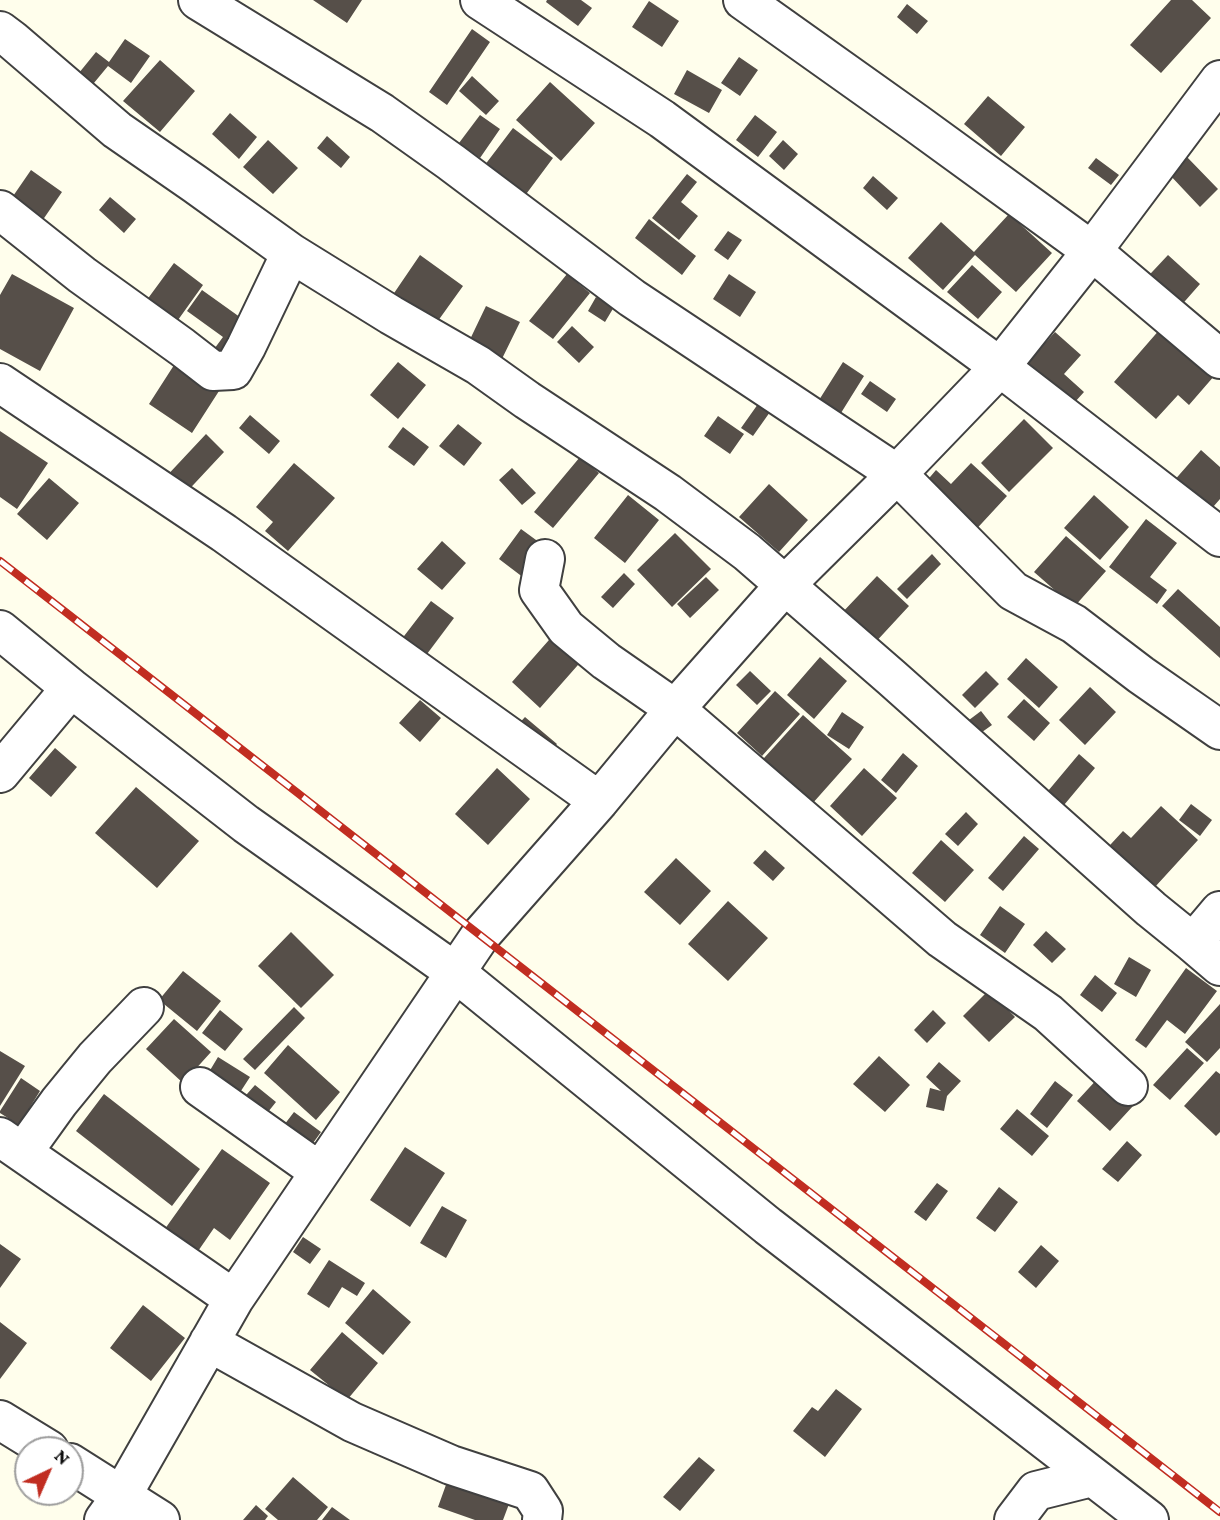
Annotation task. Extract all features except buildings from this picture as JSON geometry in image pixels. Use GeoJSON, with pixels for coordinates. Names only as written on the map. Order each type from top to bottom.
{"type":"FeatureCollection","features":[{"type":"Feature","properties":{"kind":"street"},"geometry":{"type":"LineString","coordinates":[[198,0],[382,113],[632,298],[897,474],[1013,591],[1073,624],[1220,730]]}},
{"type":"Feature","properties":{"kind":"street"},"geometry":{"type":"LineString","coordinates":[[480,0],[662,119],[1000,367],[1220,537]]}},
{"type":"Feature","properties":{"kind":"street"},"geometry":{"type":"LineString","coordinates":[[743,0],[1093,251],[1220,359]]}},
{"type":"Feature","properties":{"kind":"street"},"geometry":{"type":"LineString","coordinates":[[0,31],[117,130],[291,253],[478,365],[668,493],[747,552],[1206,955],[1220,911]]}},
{"type":"Feature","properties":{"kind":"street"},"geometry":{"type":"LineString","coordinates":[[113,1507],[234,1299],[480,936],[785,584],[897,474],[1000,367],[1093,251],[1220,80]]}},
{"type":"Feature","properties":{"kind":"street"},"geometry":{"type":"LineString","coordinates":[[0,210],[82,275],[213,371],[233,370],[291,253]]}},
{"type":"Feature","properties":{"kind":"street"},"geometry":{"type":"LineString","coordinates":[[0,383],[224,533],[599,801]]}},
{"type":"Feature","properties":{"kind":"street"},"geometry":{"type":"LineString","coordinates":[[545,559],[540,590],[566,628],[606,661],[675,709],[942,939],[1048,1013],[1128,1086]]}},
{"type":"Feature","properties":{"kind":"street"},"geometry":{"type":"LineString","coordinates":[[0,630],[246,824],[455,972],[768,1226],[1149,1520]]}},
{"type":"Feature","properties":{"kind":"street"},"geometry":{"type":"LineString","coordinates":[[0,773],[71,688]]}},
{"type":"Feature","properties":{"kind":"street"},"geometry":{"type":"LineString","coordinates":[[144,1007],[95,1058],[59,1102],[12,1145],[234,1299]]}},
{"type":"Feature","properties":{"kind":"street"},"geometry":{"type":"LineString","coordinates":[[200,1087],[320,1172]]}},
{"type":"Feature","properties":{"kind":"street"},"geometry":{"type":"LineString","coordinates":[[209,1342],[352,1422],[451,1465],[530,1491],[543,1511],[541,1520]]}},
{"type":"Feature","properties":{"kind":"street"},"geometry":{"type":"LineString","coordinates":[[0,1420],[26,1436]]}},
{"type":"Feature","properties":{"kind":"street"},"geometry":{"type":"LineString","coordinates":[[1025,1506],[1040,1437]]}},
{"type":"Feature","properties":{"kind":"street"},"geometry":{"type":"LineString","coordinates":[[84,1477],[113,1507],[160,1520]]}},
{"type":"Feature","properties":{"kind":"street"},"geometry":{"type":"LineString","coordinates":[[1025,1506],[1092,1477]]}},
{"type":"Feature","properties":{"kind":"railway"},"geometry":{"type":"LineString","coordinates":[[0,561],[1220,1512]]}}]}
